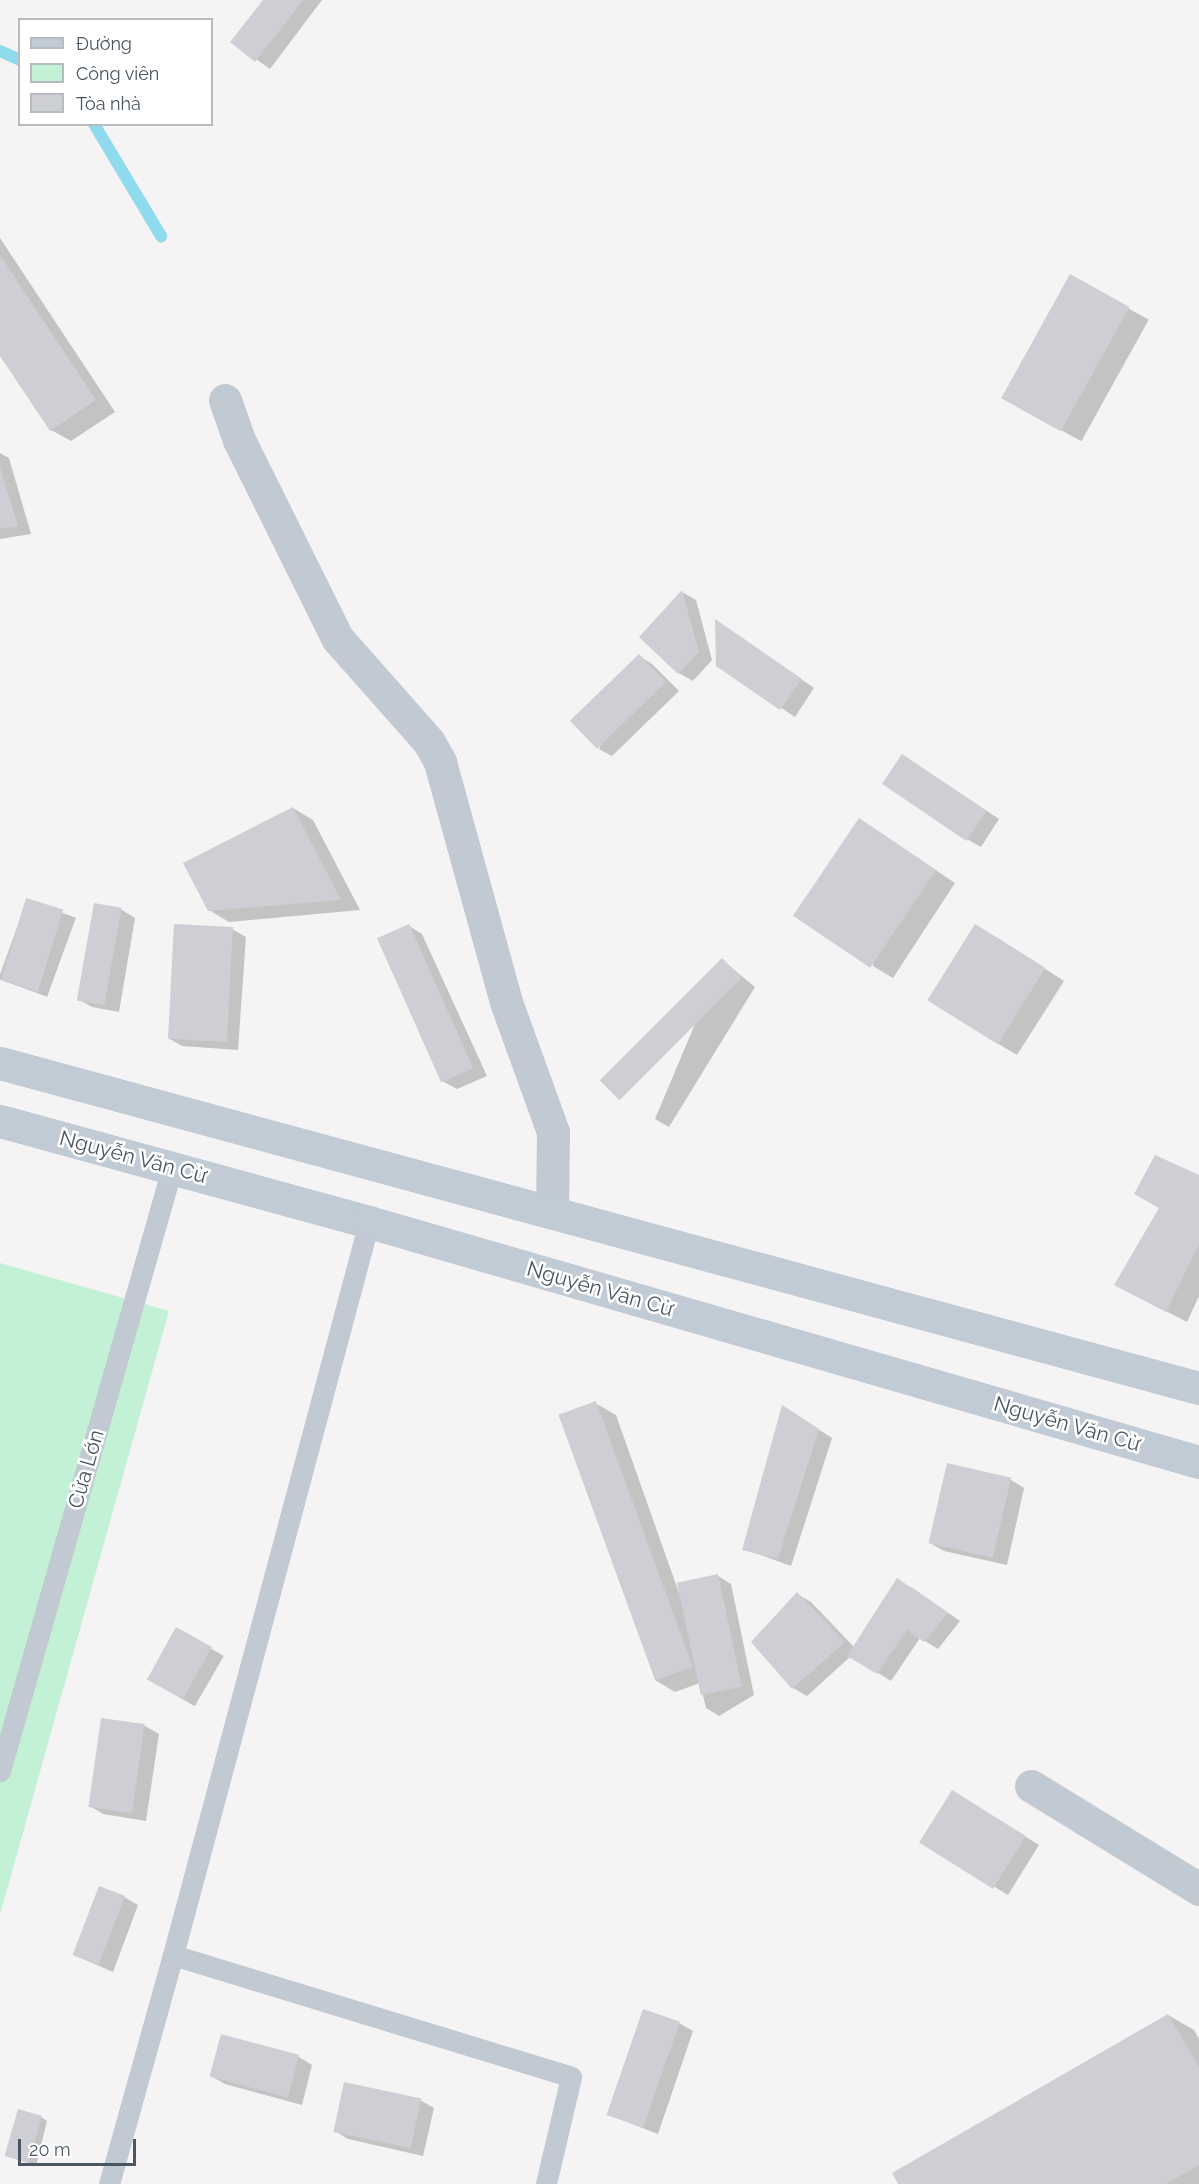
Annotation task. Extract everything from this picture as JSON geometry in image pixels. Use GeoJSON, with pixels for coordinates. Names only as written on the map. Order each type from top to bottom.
{"type":"FeatureCollection","features":[{"type":"Feature","properties":{"kind":"main road"},"geometry":{"type":"LineString","coordinates":[[0,1064],[1199,1388]]}},
{"type":"Feature","properties":{"kind":"main road","name":"Nguyễn Văn Cừ"},"geometry":{"type":"LineString","coordinates":[[0,1121],[369,1222],[1199,1462]]}},
{"type":"Feature","properties":{"kind":"street"},"geometry":{"type":"LineString","coordinates":[[225,400],[239,441],[338,639],[429,742],[440,762],[506,1002],[553,1132],[552,1212]]}},
{"type":"Feature","properties":{"kind":"street"},"geometry":{"type":"LineString","coordinates":[[1031,1786],[1199,1889]]}},
{"type":"Feature","properties":{"kind":"lane","name":"Cửa Lớn"},"geometry":{"type":"LineString","coordinates":[[0,1772],[172,1168]]}},
{"type":"Feature","properties":{"kind":"lane"},"geometry":{"type":"LineString","coordinates":[[109,2184],[173,1955],[369,1222]]}},
{"type":"Feature","properties":{"kind":"lane"},"geometry":{"type":"LineString","coordinates":[[173,1955],[571,2077],[546,2184]]}},
{"type":"Feature","properties":{"kind":"green space"},"geometry":{"type":"Polygon","coordinates":[[[0,1263],[169,1311],[1,1911],[0,1911],[0,1263]]]}},
{"type":"Feature","properties":{"kind":"building"},"geometry":{"type":"Polygon","coordinates":[[[263,0],[303,0],[255,62],[230,42],[263,0]]]}},
{"type":"Feature","properties":{"kind":"building"},"geometry":{"type":"Polygon","coordinates":[[[0,255],[96,400],[50,431],[0,356],[0,255]]]}},
{"type":"Feature","properties":{"kind":"building"},"geometry":{"type":"Polygon","coordinates":[[[1070,274],[1129,307],[1061,431],[1001,398],[1070,274]]]}},
{"type":"Feature","properties":{"kind":"building"},"geometry":{"type":"Polygon","coordinates":[[[0,467],[18,526],[0,529],[0,467]]]}},
{"type":"Feature","properties":{"kind":"building"},"geometry":{"type":"Polygon","coordinates":[[[682,590],[699,652],[678,674],[639,637],[682,590]]]}},
{"type":"Feature","properties":{"kind":"building"},"geometry":{"type":"Polygon","coordinates":[[[715,619],[802,679],[780,710],[716,666],[715,619]]]}},
{"type":"Feature","properties":{"kind":"building"},"geometry":{"type":"Polygon","coordinates":[[[639,654],[666,682],[597,749],[570,721],[639,654]]]}},
{"type":"Feature","properties":{"kind":"building"},"geometry":{"type":"Polygon","coordinates":[[[902,754],[987,811],[966,841],[882,784],[902,754]]]}},
{"type":"Feature","properties":{"kind":"building"},"geometry":{"type":"Polygon","coordinates":[[[293,807],[341,900],[208,911],[183,863],[293,807]]]}},
{"type":"Feature","properties":{"kind":"building"},"geometry":{"type":"Polygon","coordinates":[[[859,818],[936,870],[870,968],[793,916],[859,818]]]}},
{"type":"Feature","properties":{"kind":"building"},"geometry":{"type":"Polygon","coordinates":[[[26,898],[63,909],[38,992],[1,980],[26,898]]]}},
{"type":"Feature","properties":{"kind":"building"},"geometry":{"type":"Polygon","coordinates":[[[94,903],[122,908],[104,1005],[77,1000],[94,903]]]}},
{"type":"Feature","properties":{"kind":"building"},"geometry":{"type":"Polygon","coordinates":[[[174,924],[233,927],[227,1042],[168,1039],[174,924]]]}},
{"type":"Feature","properties":{"kind":"building"},"geometry":{"type":"Polygon","coordinates":[[[409,924],[473,1068],[441,1083],[377,938],[409,924]]]}},
{"type":"Feature","properties":{"kind":"building"},"geometry":{"type":"Polygon","coordinates":[[[975,924],[1045,968],[998,1044],[927,1000],[975,924]]]}},
{"type":"Feature","properties":{"kind":"building"},"geometry":{"type":"Polygon","coordinates":[[[722,958],[742,978],[619,1100],[600,1080],[722,958]]]}},
{"type":"Feature","properties":{"kind":"building"},"geometry":{"type":"Polygon","coordinates":[[[1155,1155],[1199,1175],[1199,1244],[1166,1312],[1114,1285],[1159,1208],[1134,1194],[1155,1155]]]}},
{"type":"Feature","properties":{"kind":"building"},"geometry":{"type":"Polygon","coordinates":[[[596,1401],[693,1667],[655,1681],[558,1415],[596,1401]]]}},
{"type":"Feature","properties":{"kind":"building"},"geometry":{"type":"Polygon","coordinates":[[[782,1405],[819,1429],[778,1559],[742,1550],[782,1405]]]}},
{"type":"Feature","properties":{"kind":"building"},"geometry":{"type":"Polygon","coordinates":[[[947,1463],[1011,1478],[993,1558],[929,1543],[947,1463]]]}},
{"type":"Feature","properties":{"kind":"building"},"geometry":{"type":"Polygon","coordinates":[[[718,1574],[742,1686],[701,1695],[677,1583],[718,1574]]]}},
{"type":"Feature","properties":{"kind":"building"},"geometry":{"type":"Polygon","coordinates":[[[897,1578],[948,1613],[924,1642],[907,1630],[877,1674],[847,1656],[897,1578]]]}},
{"type":"Feature","properties":{"kind":"building"},"geometry":{"type":"Polygon","coordinates":[[[797,1592],[845,1642],[792,1689],[751,1642],[797,1592]]]}},
{"type":"Feature","properties":{"kind":"building"},"geometry":{"type":"Polygon","coordinates":[[[176,1627],[212,1647],[183,1699],[147,1679],[176,1627]]]}},
{"type":"Feature","properties":{"kind":"building"},"geometry":{"type":"Polygon","coordinates":[[[101,1718],[145,1724],[132,1813],[88,1807],[101,1718]]]}},
{"type":"Feature","properties":{"kind":"building"},"geometry":{"type":"Polygon","coordinates":[[[952,1790],[1026,1836],[993,1889],[919,1843],[952,1790]]]}},
{"type":"Feature","properties":{"kind":"building"},"geometry":{"type":"Polygon","coordinates":[[[99,1886],[125,1896],[99,1965],[72,1955],[99,1886]]]}},
{"type":"Feature","properties":{"kind":"building"},"geometry":{"type":"Polygon","coordinates":[[[643,2009],[680,2022],[643,2128],[607,2115],[643,2009]]]}},
{"type":"Feature","properties":{"kind":"building"},"geometry":{"type":"Polygon","coordinates":[[[1168,2014],[1199,2067],[1199,2165],[1166,2184],[898,2184],[892,2173],[1168,2014]]]}},
{"type":"Feature","properties":{"kind":"building"},"geometry":{"type":"Polygon","coordinates":[[[221,2034],[299,2055],[288,2097],[210,2077],[221,2034]]]}},
{"type":"Feature","properties":{"kind":"building"},"geometry":{"type":"Polygon","coordinates":[[[344,2082],[421,2098],[411,2148],[333,2132],[344,2082]]]}},
{"type":"Feature","properties":{"kind":"building"},"geometry":{"type":"Polygon","coordinates":[[[18,2109],[42,2116],[29,2163],[4,2156],[18,2109]]]}},
{"type":"Feature","properties":{"kind":"waterway"},"geometry":{"type":"LineString","coordinates":[[0,51],[18,59]]}},
{"type":"Feature","properties":{"kind":"waterway"},"geometry":{"type":"LineString","coordinates":[[95,126],[161,236]]}}]}
